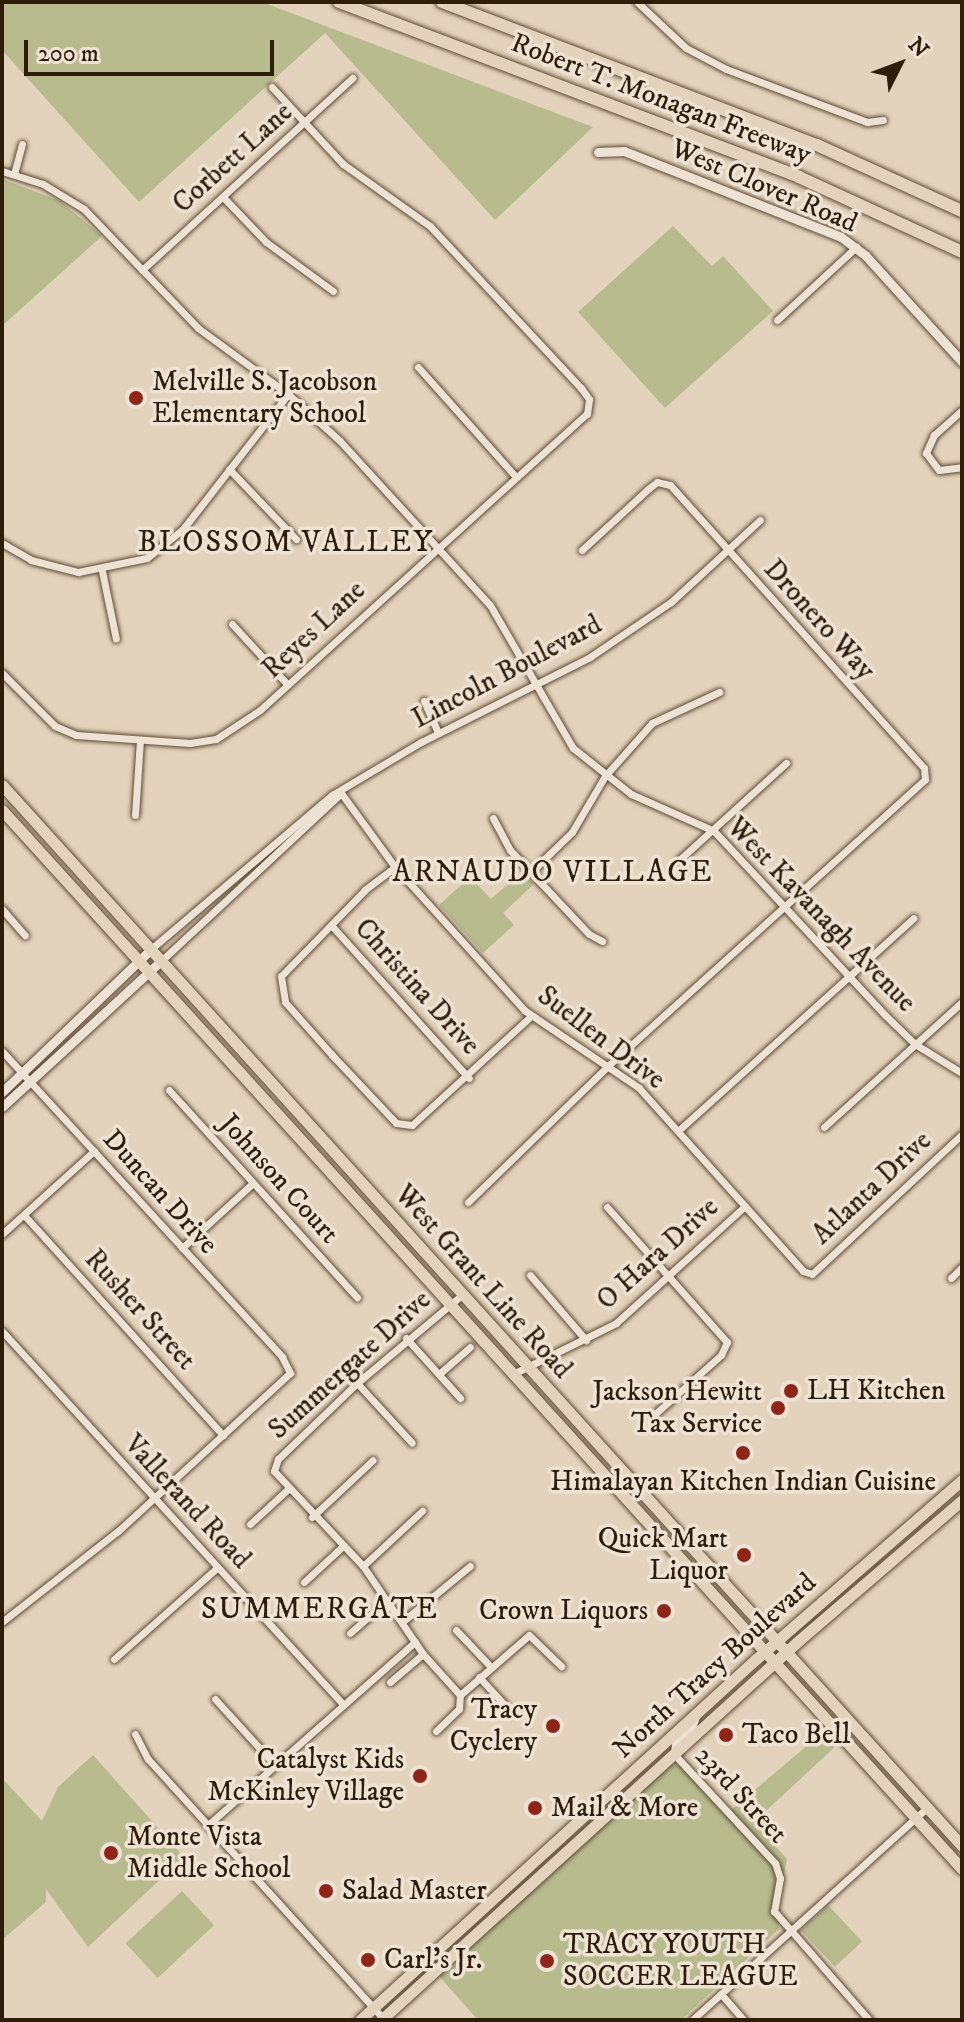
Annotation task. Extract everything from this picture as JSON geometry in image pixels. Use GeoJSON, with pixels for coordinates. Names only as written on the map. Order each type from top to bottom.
{"type":"FeatureCollection","features":[{"type":"Feature","properties":{"kind":"highway","name":"Robert T. Monagan Freeway"},"geometry":{"type":"LineString","coordinates":[[339,2],[787,172],[962,252]]}},
{"type":"Feature","properties":{"kind":"highway","name":"Robert T. Monagan Freeway"},"geometry":{"type":"LineString","coordinates":[[442,2],[817,145],[962,211]]}},
{"type":"Feature","properties":{"kind":"main road","name":"West Grant Line Road"},"geometry":{"type":"LineString","coordinates":[[2,785],[962,1846]]}},
{"type":"Feature","properties":{"kind":"main road","name":"West Grant Line Road"},"geometry":{"type":"LineString","coordinates":[[2,810],[962,1869]]}},
{"type":"Feature","properties":{"kind":"main road"},"geometry":{"type":"LineString","coordinates":[[588,1457],[619,1468]]}},
{"type":"Feature","properties":{"kind":"main road","name":"North Tracy Boulevard"},"geometry":{"type":"LineString","coordinates":[[360,2020],[777,1640],[962,1480]]}},
{"type":"Feature","properties":{"kind":"main road","name":"North Tracy Boulevard"},"geometry":{"type":"LineString","coordinates":[[382,2019],[775,1661],[962,1500]]}},
{"type":"Feature","properties":{"kind":"street"},"geometry":{"type":"LineString","coordinates":[[637,2],[686,48],[726,69],[867,122],[883,120]]}},
{"type":"Feature","properties":{"kind":"street","name":"Corbett Lane"},"geometry":{"type":"LineString","coordinates":[[142,270],[352,78]]}},
{"type":"Feature","properties":{"kind":"street"},"geometry":{"type":"LineString","coordinates":[[272,87],[303,124]]}},
{"type":"Feature","properties":{"kind":"street","name":"Reyes Lane"},"geometry":{"type":"LineString","coordinates":[[2,673],[55,726],[91,738],[216,739],[287,684],[587,414],[589,399],[574,381],[430,226],[360,178],[303,124]]}},
{"type":"Feature","properties":{"kind":"street"},"geometry":{"type":"LineString","coordinates":[[14,174],[22,144]]}},
{"type":"Feature","properties":{"kind":"street","name":"West Clover Road"},"geometry":{"type":"LineString","coordinates":[[598,152],[638,156],[829,231],[856,247],[962,362]]}},
{"type":"Feature","properties":{"kind":"street","name":"West Kavanagh Avenue"},"geometry":{"type":"LineString","coordinates":[[2,171],[55,190],[84,209],[198,328],[288,394],[340,441],[438,546],[500,620],[573,748],[631,794],[714,831],[915,1044],[962,1073]]}},
{"type":"Feature","properties":{"kind":"street"},"geometry":{"type":"LineString","coordinates":[[224,198],[266,242],[333,291]]}},
{"type":"Feature","properties":{"kind":"street"},"geometry":{"type":"LineString","coordinates":[[777,320],[856,247]]}},
{"type":"Feature","properties":{"kind":"street"},"geometry":{"type":"LineString","coordinates":[[418,367],[515,476]]}},
{"type":"Feature","properties":{"kind":"street"},"geometry":{"type":"LineString","coordinates":[[3,546],[61,570],[102,571],[128,565],[162,548],[288,394]]}},
{"type":"Feature","properties":{"kind":"street"},"geometry":{"type":"LineString","coordinates":[[962,410],[934,435],[926,453],[939,470],[962,467]]}},
{"type":"Feature","properties":{"kind":"street"},"geometry":{"type":"LineString","coordinates":[[229,469],[296,539]]}},
{"type":"Feature","properties":{"kind":"street","name":"Dronero Way"},"geometry":{"type":"LineString","coordinates":[[582,550],[657,482],[675,492],[924,768],[925,779],[786,905]]}},
{"type":"Feature","properties":{"kind":"street","name":"Lincoln Boulevard"},"geometry":{"type":"LineString","coordinates":[[2,1092],[151,949],[304,816],[438,733],[537,687],[624,636],[728,553],[760,520]]}},
{"type":"Feature","properties":{"kind":"street"},"geometry":{"type":"LineString","coordinates":[[102,571],[116,639]]}},
{"type":"Feature","properties":{"kind":"street"},"geometry":{"type":"LineString","coordinates":[[232,624],[287,684]]}},
{"type":"Feature","properties":{"kind":"street"},"geometry":{"type":"LineString","coordinates":[[532,871],[572,832],[605,776],[652,723],[719,692]]}},
{"type":"Feature","properties":{"kind":"street"},"geometry":{"type":"LineString","coordinates":[[424,701],[438,733]]}},
{"type":"Feature","properties":{"kind":"street"},"geometry":{"type":"LineString","coordinates":[[135,815],[140,740]]}},
{"type":"Feature","properties":{"kind":"street"},"geometry":{"type":"LineString","coordinates":[[678,861],[786,763]]}},
{"type":"Feature","properties":{"kind":"street","name":"Lincoln Boulevard"},"geometry":{"type":"LineString","coordinates":[[2,1107],[341,793]]}},
{"type":"Feature","properties":{"kind":"street","name":"Suellen Drive"},"geometry":{"type":"LineString","coordinates":[[341,793],[395,867],[531,1016],[609,1065],[679,1130],[796,1264],[812,1274]]}},
{"type":"Feature","properties":{"kind":"street"},"geometry":{"type":"LineString","coordinates":[[493,818],[510,850],[589,934],[602,941]]}},
{"type":"Feature","properties":{"kind":"street"},"geometry":{"type":"LineString","coordinates":[[395,867],[331,925],[288,968],[278,984],[285,1002],[385,1112],[402,1126],[412,1125],[469,1078],[531,1016]]}},
{"type":"Feature","properties":{"kind":"street"},"geometry":{"type":"LineString","coordinates":[[468,1202],[609,1065],[786,905]]}},
{"type":"Feature","properties":{"kind":"street"},"geometry":{"type":"LineString","coordinates":[[2,909],[25,935]]}},
{"type":"Feature","properties":{"kind":"street"},"geometry":{"type":"LineString","coordinates":[[679,1130],[914,918]]}},
{"type":"Feature","properties":{"kind":"street","name":"Christina Drive"},"geometry":{"type":"LineString","coordinates":[[331,925],[469,1078]]}},
{"type":"Feature","properties":{"kind":"street"},"geometry":{"type":"LineString","coordinates":[[824,1127],[962,1002]]}},
{"type":"Feature","properties":{"kind":"street","name":"Duncan Drive"},"geometry":{"type":"LineString","coordinates":[[2,1051],[286,1363],[286,1379],[223,1435]]}},
{"type":"Feature","properties":{"kind":"street","name":"Johnson Court"},"geometry":{"type":"LineString","coordinates":[[169,1090],[357,1297]]}},
{"type":"Feature","properties":{"kind":"street","name":"Atlanta Drive"},"geometry":{"type":"LineString","coordinates":[[812,1274],[962,1134]]}},
{"type":"Feature","properties":{"kind":"street"},"geometry":{"type":"LineString","coordinates":[[2,1234],[94,1151]]}},
{"type":"Feature","properties":{"kind":"street"},"geometry":{"type":"LineString","coordinates":[[182,1248],[253,1183]]}},
{"type":"Feature","properties":{"kind":"street","name":"O Hara Drive"},"geometry":{"type":"LineString","coordinates":[[513,1374],[530,1369],[616,1323],[745,1206]]}},
{"type":"Feature","properties":{"kind":"street"},"geometry":{"type":"LineString","coordinates":[[607,1207],[670,1274],[727,1342],[703,1371],[654,1415]]}},
{"type":"Feature","properties":{"kind":"street","name":"Rusher Street"},"geometry":{"type":"LineString","coordinates":[[24,1215],[223,1435]]}},
{"type":"Feature","properties":{"kind":"street"},"geometry":{"type":"LineString","coordinates":[[951,1278],[962,1267]]}},
{"type":"Feature","properties":{"kind":"street"},"geometry":{"type":"LineString","coordinates":[[530,1275],[586,1340]]}},
{"type":"Feature","properties":{"kind":"street","name":"Summergate Drive"},"geometry":{"type":"LineString","coordinates":[[287,1490],[274,1471],[278,1459],[406,1338],[462,1295]]}},
{"type":"Feature","properties":{"kind":"street","name":"Vallerand Road"},"geometry":{"type":"LineString","coordinates":[[2,1331],[341,1702]]}},
{"type":"Feature","properties":{"kind":"street"},"geometry":{"type":"LineString","coordinates":[[406,1338],[460,1398]]}},
{"type":"Feature","properties":{"kind":"street"},"geometry":{"type":"LineString","coordinates":[[439,1374],[470,1347]]}},
{"type":"Feature","properties":{"kind":"street"},"geometry":{"type":"LineString","coordinates":[[357,1383],[412,1443]]}},
{"type":"Feature","properties":{"kind":"street"},"geometry":{"type":"LineString","coordinates":[[2,1622],[153,1499],[223,1435]]}},
{"type":"Feature","properties":{"kind":"street"},"geometry":{"type":"LineString","coordinates":[[312,1517],[373,1460]]}},
{"type":"Feature","properties":{"kind":"street"},"geometry":{"type":"LineString","coordinates":[[250,1524],[287,1490],[363,1566],[423,1654],[460,1695]]}},
{"type":"Feature","properties":{"kind":"street"},"geometry":{"type":"LineString","coordinates":[[363,1566],[422,1511]]}},
{"type":"Feature","properties":{"kind":"street"},"geometry":{"type":"LineString","coordinates":[[304,1582],[344,1545]]}},
{"type":"Feature","properties":{"kind":"street"},"geometry":{"type":"LineString","coordinates":[[402,1622],[470,1566]]}},
{"type":"Feature","properties":{"kind":"street"},"geometry":{"type":"LineString","coordinates":[[114,1659],[217,1568]]}},
{"type":"Feature","properties":{"kind":"street"},"geometry":{"type":"LineString","coordinates":[[350,1633],[385,1602]]}},
{"type":"Feature","properties":{"kind":"street"},"geometry":{"type":"LineString","coordinates":[[456,1630],[491,1667]]}},
{"type":"Feature","properties":{"kind":"street"},"geometry":{"type":"LineString","coordinates":[[436,1731],[459,1709],[460,1695],[529,1635],[561,1666]]}},
{"type":"Feature","properties":{"kind":"street"},"geometry":{"type":"LineString","coordinates":[[209,1824],[341,1702],[415,1642]]}},
{"type":"Feature","properties":{"kind":"street"},"geometry":{"type":"LineString","coordinates":[[390,1682],[423,1654]]}},
{"type":"Feature","properties":{"kind":"street"},"geometry":{"type":"LineString","coordinates":[[479,1677],[512,1713]]}},
{"type":"Feature","properties":{"kind":"street"},"geometry":{"type":"LineString","coordinates":[[215,1699],[274,1764]]}},
{"type":"Feature","properties":{"kind":"street"},"geometry":{"type":"LineString","coordinates":[[674,1754],[675,1743],[693,1725],[697,1714]]}},
{"type":"Feature","properties":{"kind":"street"},"geometry":{"type":"LineString","coordinates":[[135,1734],[148,1759],[382,2019]]}},
{"type":"Feature","properties":{"kind":"street","name":"23rd Street"},"geometry":{"type":"LineString","coordinates":[[674,1754],[775,1863],[780,1878],[773,1905],[790,1932],[869,2020]]}},
{"type":"Feature","properties":{"kind":"street"},"geometry":{"type":"LineString","coordinates":[[692,2020],[927,1808]]}},
{"type":"Feature","properties":{"kind":"street"},"geometry":{"type":"LineString","coordinates":[[721,1994],[744,2020]]}},
{"type":"Feature","properties":{"kind":"green space"},"geometry":{"type":"Polygon","coordinates":[[[2,2],[262,2],[593,127],[495,220],[325,33],[139,202],[2,50],[2,2]]]}},
{"type":"Feature","properties":{"kind":"green space"},"geometry":{"type":"Polygon","coordinates":[[[2,179],[60,201],[102,236],[2,326],[2,179]]]}},
{"type":"Feature","properties":{"kind":"green space"},"geometry":{"type":"Polygon","coordinates":[[[673,226],[712,266],[723,256],[773,311],[665,408],[578,312],[673,226]]]}},
{"type":"Feature","properties":{"kind":"green space"},"geometry":{"type":"Polygon","coordinates":[[[522,872],[534,884],[503,913],[514,925],[483,953],[439,905],[470,877],[491,899],[522,872]]]}},
{"type":"Feature","properties":{"kind":"green space"},"geometry":{"type":"Polygon","coordinates":[[[823,1732],[836,1746],[754,1822],[787,1859],[778,1902],[779,1929],[681,2020],[478,2020],[438,1975],[670,1764],[678,1766],[685,1760],[730,1811],[823,1732]]]}},
{"type":"Feature","properties":{"kind":"green space"},"geometry":{"type":"Polygon","coordinates":[[[93,1755],[184,1857],[88,1947],[46,1889],[46,1902],[2,1940],[2,1778],[42,1821],[58,1787],[93,1755]]]}},
{"type":"Feature","properties":{"kind":"green space"},"geometry":{"type":"Polygon","coordinates":[[[182,1891],[214,1925],[158,1978],[126,1944],[182,1891]]]}},
{"type":"Feature","properties":{"kind":"green space"},"geometry":{"type":"Polygon","coordinates":[[[828,1905],[862,1942],[835,1967],[801,1930],[828,1905]]]}},
{"type":"Feature","properties":{"kind":"place","name":"Melville S. Jacobson Elementary School"},"geometry":{"type":"Point","coordinates":[136,398]}},
{"type":"Feature","properties":{"kind":"place","name":"LH Kitchen"},"geometry":{"type":"Point","coordinates":[791,1391]}},
{"type":"Feature","properties":{"kind":"place","name":"Jackson Hewitt Tax Service"},"geometry":{"type":"Point","coordinates":[778,1408]}},
{"type":"Feature","properties":{"kind":"place","name":"Himalayan Kitchen Indian Cuisine"},"geometry":{"type":"Point","coordinates":[743,1453]}},
{"type":"Feature","properties":{"kind":"place","name":"Quick Mart Liquor"},"geometry":{"type":"Point","coordinates":[744,1555]}},
{"type":"Feature","properties":{"kind":"place","name":"Crown Liquors"},"geometry":{"type":"Point","coordinates":[664,1611]}},
{"type":"Feature","properties":{"kind":"place","name":"Tracy Cyclery"},"geometry":{"type":"Point","coordinates":[553,1726]}},
{"type":"Feature","properties":{"kind":"place","name":"Taco Bell"},"geometry":{"type":"Point","coordinates":[726,1735]}},
{"type":"Feature","properties":{"kind":"place","name":"Catalyst Kids McKinley Village"},"geometry":{"type":"Point","coordinates":[420,1776]}},
{"type":"Feature","properties":{"kind":"place","name":"Mail & More"},"geometry":{"type":"Point","coordinates":[535,1808]}},
{"type":"Feature","properties":{"kind":"place","name":"Monte Vista Middle School"},"geometry":{"type":"Point","coordinates":[111,1853]}},
{"type":"Feature","properties":{"kind":"place","name":"Salad Master"},"geometry":{"type":"Point","coordinates":[326,1891]}},
{"type":"Feature","properties":{"kind":"place","name":"Carl's Jr."},"geometry":{"type":"Point","coordinates":[368,1960]}},
{"type":"Feature","properties":{"kind":"place","name":"TRACY YOUTH SOCCER LEAGUE"},"geometry":{"type":"Point","coordinates":[547,1961]}},
{"type":"Feature","properties":{"kind":"district","name":"BLOSSOM VALLEY"},"geometry":{"type":"Point","coordinates":[286,543]}},
{"type":"Feature","properties":{"kind":"district","name":"ARNAUDO VILLAGE"},"geometry":{"type":"Point","coordinates":[553,873]}},
{"type":"Feature","properties":{"kind":"district","name":"SUMMERGATE"},"geometry":{"type":"Point","coordinates":[320,1610]}}]}
